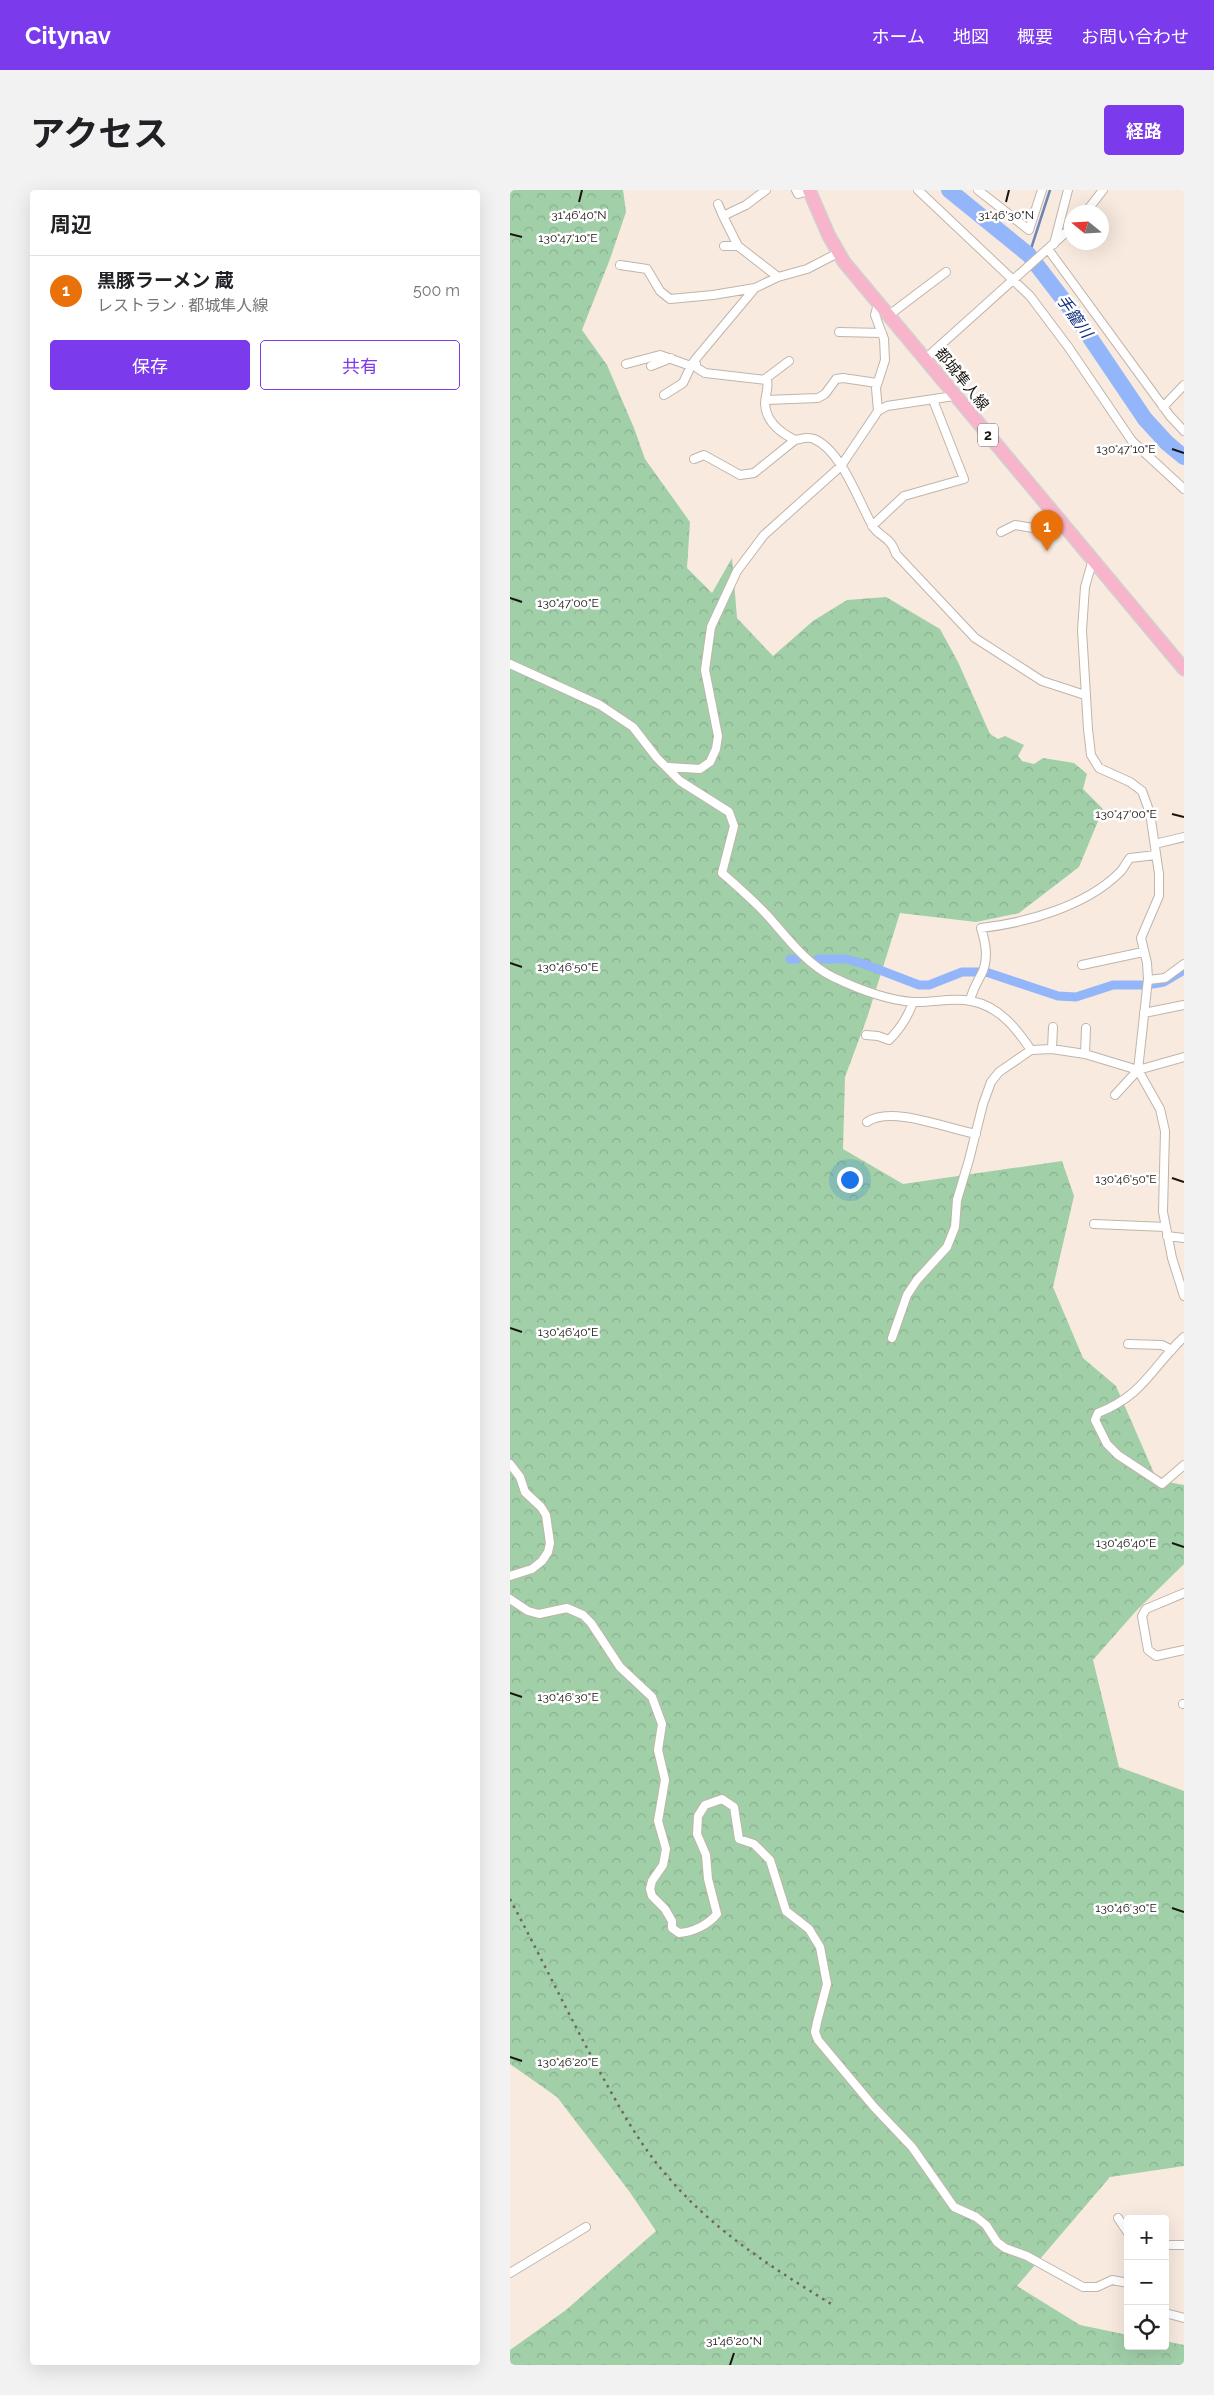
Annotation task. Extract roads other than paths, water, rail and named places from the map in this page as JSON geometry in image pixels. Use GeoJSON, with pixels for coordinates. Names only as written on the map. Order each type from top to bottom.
{"type":"FeatureCollection","features":[{"type":"Feature","properties":{"kind":"main road","name":"都城隼人線"},"geometry":{"type":"LineString","coordinates":[[809,190],[838,253],[954,396],[1064,524],[1184,669]]}},
{"type":"Feature","properties":{"kind":"street"},"geometry":{"type":"LineString","coordinates":[[723,216],[746,205],[766,190]]}},
{"type":"Feature","properties":{"kind":"street"},"geometry":{"type":"LineString","coordinates":[[796,190],[798,194],[809,190]]}},
{"type":"Feature","properties":{"kind":"street"},"geometry":{"type":"LineString","coordinates":[[918,190],[1030,296],[1069,348],[1132,441],[1184,489]]}},
{"type":"Feature","properties":{"kind":"street"},"geometry":{"type":"LineString","coordinates":[[978,190],[1029,230],[1042,190]]}},
{"type":"Feature","properties":{"kind":"street"},"geometry":{"type":"LineString","coordinates":[[1049,248],[1068,190]]}},
{"type":"Feature","properties":{"kind":"street"},"geometry":{"type":"LineString","coordinates":[[1091,205],[1103,190]]}},
{"type":"Feature","properties":{"kind":"street"},"geometry":{"type":"LineString","coordinates":[[718,204],[738,246],[778,277]]}},
{"type":"Feature","properties":{"kind":"street"},"geometry":{"type":"LineString","coordinates":[[925,359],[1064,234]]}},
{"type":"Feature","properties":{"kind":"street"},"geometry":{"type":"LineString","coordinates":[[724,246],[738,246]]}},
{"type":"Feature","properties":{"kind":"street"},"geometry":{"type":"LineString","coordinates":[[1049,248],[1163,407],[1184,431]]}},
{"type":"Feature","properties":{"kind":"street"},"geometry":{"type":"LineString","coordinates":[[620,265],[647,269],[660,291],[670,299],[713,295],[755,288],[778,277],[807,269],[838,253]]}},
{"type":"Feature","properties":{"kind":"street"},"geometry":{"type":"LineString","coordinates":[[889,314],[946,272]]}},
{"type":"Feature","properties":{"kind":"street"},"geometry":{"type":"LineString","coordinates":[[664,395],[683,383],[694,361],[755,288]]}},
{"type":"Feature","properties":{"kind":"street"},"geometry":{"type":"LineString","coordinates":[[878,304],[875,315],[884,339],[885,360],[877,383],[878,411]]}},
{"type":"Feature","properties":{"kind":"street"},"geometry":{"type":"LineString","coordinates":[[839,332],[882,333]]}},
{"type":"Feature","properties":{"kind":"street"},"geometry":{"type":"LineString","coordinates":[[626,364],[660,355],[694,364],[705,373],[765,379],[789,361]]}},
{"type":"Feature","properties":{"kind":"street"},"geometry":{"type":"LineString","coordinates":[[651,366],[671,358]]}},
{"type":"Feature","properties":{"kind":"street"},"geometry":{"type":"LineString","coordinates":[[766,400],[818,398],[825,394],[836,379],[843,378],[877,383]]}},
{"type":"Feature","properties":{"kind":"street"},"geometry":{"type":"LineString","coordinates":[[765,379],[769,388],[765,404],[771,420],[778,431],[795,440]]}},
{"type":"Feature","properties":{"kind":"street"},"geometry":{"type":"LineString","coordinates":[[1163,407],[1184,385]]}},
{"type":"Feature","properties":{"kind":"street"},"geometry":{"type":"LineString","coordinates":[[668,767],[700,769],[710,762],[716,749],[718,736],[705,670],[711,627],[736,571],[764,535],[841,466],[878,411],[887,406],[954,396]]}},
{"type":"Feature","properties":{"kind":"street"},"geometry":{"type":"LineString","coordinates":[[872,526],[904,496],[964,479],[933,400]]}},
{"type":"Feature","properties":{"kind":"street"},"geometry":{"type":"LineString","coordinates":[[694,459],[704,455],[740,475],[754,473],[795,440],[814,439],[832,453],[841,466],[872,526],[893,543],[896,554],[975,638],[1042,681],[1086,695]]}},
{"type":"Feature","properties":{"kind":"street"},"geometry":{"type":"LineString","coordinates":[[1001,532],[1015,525],[1045,530],[1064,524]]}},
{"type":"Feature","properties":{"kind":"street"},"geometry":{"type":"LineString","coordinates":[[1093,559],[1085,587],[1083,610],[1089,742],[1094,762],[1099,768],[1130,782],[1142,792],[1150,813],[1155,844],[1160,892],[1141,935],[1143,952],[1147,963],[1148,980],[1138,1070],[1160,1109],[1164,1131],[1163,1212],[1184,1296]]}},
{"type":"Feature","properties":{"kind":"street"},"geometry":{"type":"LineString","coordinates":[[510,664],[600,705],[632,727],[657,758],[680,781],[729,812],[734,826],[722,873],[754,901],[784,937],[817,968],[833,977],[882,997],[913,1002],[970,1001],[984,1006],[1010,1022],[1031,1050]]}},
{"type":"Feature","properties":{"kind":"street"},"geometry":{"type":"LineString","coordinates":[[1155,844],[1184,836]]}},
{"type":"Feature","properties":{"kind":"street"},"geometry":{"type":"LineString","coordinates":[[970,1001],[985,965],[986,943],[981,928],[1014,924],[1056,911],[1112,880],[1121,872],[1130,858],[1156,855]]}},
{"type":"Feature","properties":{"kind":"street"},"geometry":{"type":"LineString","coordinates":[[1082,965],[1143,952]]}},
{"type":"Feature","properties":{"kind":"street"},"geometry":{"type":"LineString","coordinates":[[1148,980],[1165,978],[1184,964]]}},
{"type":"Feature","properties":{"kind":"street"},"geometry":{"type":"LineString","coordinates":[[866,1035],[878,1036],[889,1040],[900,1030],[909,1015],[913,1002]]}},
{"type":"Feature","properties":{"kind":"street"},"geometry":{"type":"LineString","coordinates":[[1144,1013],[1184,1005]]}},
{"type":"Feature","properties":{"kind":"street"},"geometry":{"type":"LineString","coordinates":[[1052,1049],[1053,1027]]}},
{"type":"Feature","properties":{"kind":"street"},"geometry":{"type":"LineString","coordinates":[[1085,1054],[1086,1028]]}},
{"type":"Feature","properties":{"kind":"street"},"geometry":{"type":"LineString","coordinates":[[892,1338],[912,1288],[947,1247],[955,1227],[957,1200],[983,1104],[991,1082],[999,1072],[1031,1050],[1052,1049],[1085,1054],[1138,1070]]}},
{"type":"Feature","properties":{"kind":"street"},"geometry":{"type":"LineString","coordinates":[[1115,1095],[1138,1070],[1184,1057]]}},
{"type":"Feature","properties":{"kind":"street"},"geometry":{"type":"LineString","coordinates":[[867,1122],[873,1118],[890,1115],[976,1134]]}},
{"type":"Feature","properties":{"kind":"street"},"geometry":{"type":"LineString","coordinates":[[1094,1224],[1166,1227]]}},
{"type":"Feature","properties":{"kind":"street"},"geometry":{"type":"LineString","coordinates":[[1168,1236],[1184,1238]]}},
{"type":"Feature","properties":{"kind":"street"},"geometry":{"type":"LineString","coordinates":[[1184,1337],[1138,1389],[1118,1405],[1098,1413],[1094,1420],[1107,1444],[1118,1456],[1162,1484],[1184,1465]]}},
{"type":"Feature","properties":{"kind":"street"},"geometry":{"type":"LineString","coordinates":[[1128,1344],[1162,1345],[1172,1350]]}},
{"type":"Feature","properties":{"kind":"street"},"geometry":{"type":"LineString","coordinates":[[510,1464],[520,1477],[525,1492],[541,1507],[546,1516],[550,1543],[548,1552],[542,1562],[532,1569],[510,1576]]}},
{"type":"Feature","properties":{"kind":"street"},"geometry":{"type":"LineString","coordinates":[[1184,1593],[1146,1609],[1142,1616],[1148,1650],[1156,1656],[1184,1650]]}},
{"type":"Feature","properties":{"kind":"street"},"geometry":{"type":"LineString","coordinates":[[510,1599],[528,1611],[539,1614],[567,1608],[583,1615],[591,1623],[620,1668],[652,1697],[662,1724],[658,1750],[665,1780],[658,1821],[666,1849],[663,1864],[652,1881],[650,1889],[652,1896],[665,1909],[672,1921],[672,1928],[679,1934],[685,1933],[710,1922],[717,1914],[708,1879],[706,1855],[697,1834],[698,1816],[705,1805],[722,1799],[734,1807],[739,1839],[754,1844],[770,1860],[786,1911],[809,1929],[820,1947],[827,1984],[815,2032],[818,2040],[874,2107],[912,2147],[954,2207],[976,2217],[986,2225],[997,2242],[1005,2248],[1027,2256],[1083,2287],[1097,2287],[1112,2280],[1124,2282]]}},
{"type":"Feature","properties":{"kind":"street"},"geometry":{"type":"LineString","coordinates":[[1118,2218],[1124,2227]]}},
{"type":"Feature","properties":{"kind":"street"},"geometry":{"type":"LineString","coordinates":[[510,2273],[586,2227]]}},
{"type":"Feature","properties":{"kind":"street"},"geometry":{"type":"LineString","coordinates":[[1169,2245],[1184,2245]]}},
{"type":"Feature","properties":{"kind":"street"},"geometry":{"type":"LineString","coordinates":[[1169,2314],[1184,2318]]}},
{"type":"Feature","properties":{"kind":"waterway","name":"手籠川"},"geometry":{"type":"LineString","coordinates":[[949,190],[1029,255],[1072,311],[1145,419],[1167,443],[1184,457]]}},
{"type":"Feature","properties":{"kind":"waterway"},"geometry":{"type":"LineString","coordinates":[[1029,255],[1050,190]]}},
{"type":"Feature","properties":{"kind":"waterway"},"geometry":{"type":"LineString","coordinates":[[790,959],[797,959]]}},
{"type":"Feature","properties":{"kind":"waterway"},"geometry":{"type":"LineString","coordinates":[[818,959],[846,959],[919,985],[929,985],[962,972],[979,972]]}},
{"type":"Feature","properties":{"kind":"waterway"},"geometry":{"type":"LineString","coordinates":[[1153,984],[1164,982],[1184,970]]}},
{"type":"Feature","properties":{"kind":"waterway"},"geometry":{"type":"LineString","coordinates":[[986,972],[1058,996],[1076,997],[1113,985],[1143,985]]}},
{"type":"Feature","properties":{"kind":"railway"},"geometry":{"type":"LineString","coordinates":[[510,1899],[609,2088],[649,2154],[687,2197],[725,2232],[767,2263],[833,2305]]}},
{"type":"Feature","properties":{"kind":"place","name":"黒豚ラーメン 蔵"},"geometry":{"type":"Point","coordinates":[1047,551]}}]}
